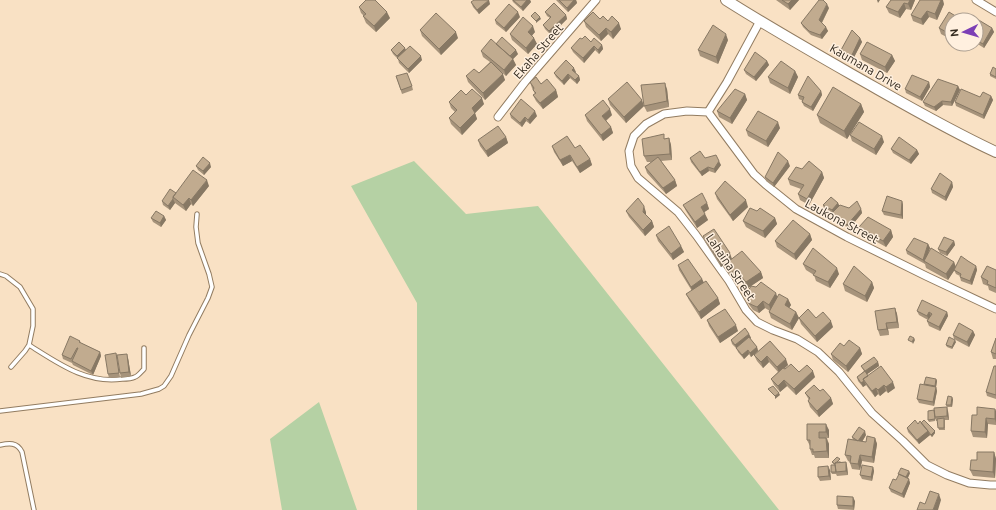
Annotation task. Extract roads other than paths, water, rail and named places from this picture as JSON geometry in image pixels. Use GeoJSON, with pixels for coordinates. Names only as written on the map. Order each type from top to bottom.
{"type":"FeatureCollection","features":[{"type":"Feature","properties":{"kind":"street","name":"Ekaha Street"},"geometry":{"type":"LineString","coordinates":[[498,117],[525,82],[596,0]]}},
{"type":"Feature","properties":{"kind":"street","name":"Kaumana Drive"},"geometry":{"type":"LineString","coordinates":[[726,0],[912,109],[996,152]]}},
{"type":"Feature","properties":{"kind":"street"},"geometry":{"type":"LineString","coordinates":[[976,0],[996,12]]}},
{"type":"Feature","properties":{"kind":"street"},"geometry":{"type":"LineString","coordinates":[[708,112],[727,82],[760,21]]}},
{"type":"Feature","properties":{"kind":"street","name":"Lahaina Street"},"geometry":{"type":"LineString","coordinates":[[708,112],[687,111],[664,114],[646,124],[634,136],[628,152],[631,166],[638,178],[678,212],[729,281],[746,310],[757,322],[797,339],[818,352],[839,372],[872,413],[927,465],[946,475],[969,483],[996,485]]}},
{"type":"Feature","properties":{"kind":"street","name":"Laukona Street"},"geometry":{"type":"LineString","coordinates":[[708,112],[754,174],[796,209],[847,237],[996,309]]}},
{"type":"Feature","properties":{"kind":"lane"},"geometry":{"type":"LineString","coordinates":[[0,411],[141,394],[159,390],[164,386],[171,376],[212,287],[198,244],[196,227],[197,214]]}},
{"type":"Feature","properties":{"kind":"lane"},"geometry":{"type":"LineString","coordinates":[[0,274],[6,276],[20,287],[33,309],[33,326],[29,345],[11,367]]}},
{"type":"Feature","properties":{"kind":"lane"},"geometry":{"type":"LineString","coordinates":[[29,345],[64,367],[81,375],[114,380],[134,378],[144,369],[144,348]]}},
{"type":"Feature","properties":{"kind":"lane"},"geometry":{"type":"LineString","coordinates":[[0,445],[10,443],[20,447],[34,510]]}}]}
